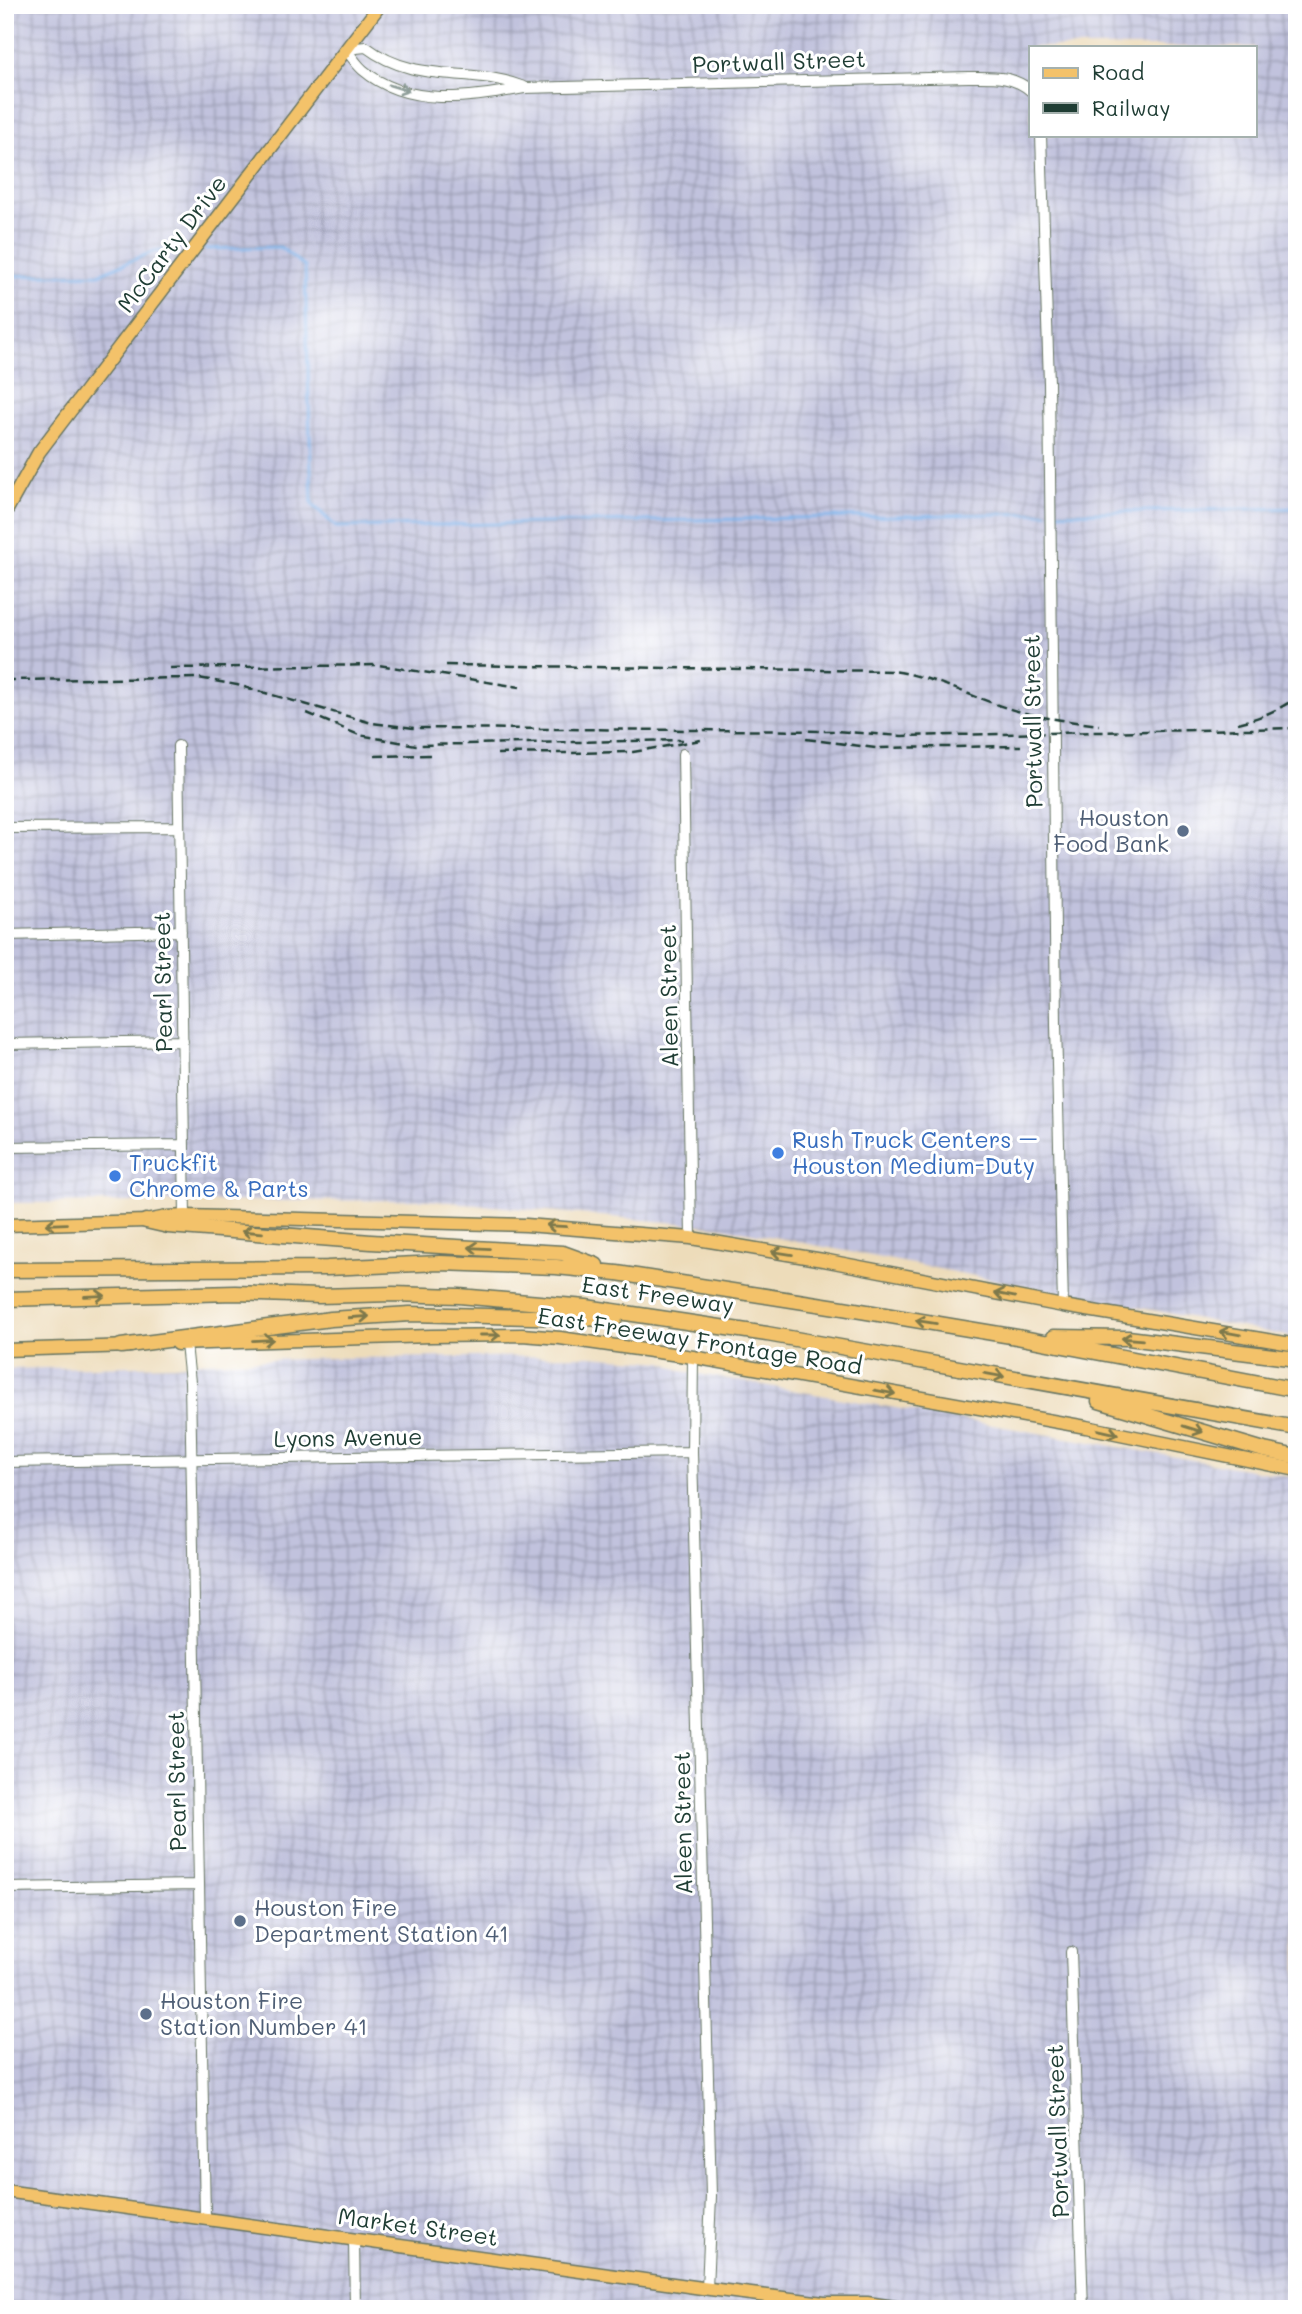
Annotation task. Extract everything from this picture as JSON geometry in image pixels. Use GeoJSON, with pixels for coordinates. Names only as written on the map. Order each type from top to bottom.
{"type":"FeatureCollection","features":[{"type":"Feature","properties":{"kind":"highway"},"geometry":{"type":"LineString","coordinates":[[146,1221],[168,1226],[370,1242],[563,1253],[617,1273]]}},
{"type":"Feature","properties":{"kind":"highway","name":"East Freeway"},"geometry":{"type":"LineString","coordinates":[[5,1270],[327,1268],[440,1263],[556,1266],[617,1273],[1017,1337],[1297,1390]]}},
{"type":"Feature","properties":{"kind":"highway","name":"East Freeway"},"geometry":{"type":"LineString","coordinates":[[5,1299],[235,1293],[459,1296],[586,1307],[686,1321],[1297,1428]]}},
{"type":"Feature","properties":{"kind":"highway"},"geometry":{"type":"LineString","coordinates":[[121,1346],[331,1319],[410,1314],[686,1321]]}},
{"type":"Feature","properties":{"kind":"highway"},"geometry":{"type":"LineString","coordinates":[[1017,1337],[1128,1338],[1297,1359]]}},
{"type":"Feature","properties":{"kind":"highway"},"geometry":{"type":"LineString","coordinates":[[1034,1382],[1264,1450],[1297,1457]]}},
{"type":"Feature","properties":{"kind":"main road","name":"McCarty Drive"},"geometry":{"type":"LineString","coordinates":[[5,513],[39,452],[380,5]]}},
{"type":"Feature","properties":{"kind":"main road"},"geometry":{"type":"LineString","coordinates":[[5,1225],[146,1221],[185,1216],[526,1225],[691,1238],[836,1262],[1063,1306],[1297,1345]]}},
{"type":"Feature","properties":{"kind":"main road","name":"East Freeway Frontage Road"},"geometry":{"type":"LineString","coordinates":[[8,1349],[305,1338],[522,1335],[573,1339],[692,1357],[1086,1427],[1297,1470]]}},
{"type":"Feature","properties":{"kind":"main road","name":"Market Street"},"geometry":{"type":"LineString","coordinates":[[5,2191],[827,2307],[867,2303],[908,2309]]}},
{"type":"Feature","properties":{"kind":"street","name":"Portwall Street"},"geometry":{"type":"LineString","coordinates":[[346,49],[366,47],[379,57],[414,71],[497,79],[524,88]]}},
{"type":"Feature","properties":{"kind":"street","name":"Portwall Street"},"geometry":{"type":"LineString","coordinates":[[346,49],[361,69],[374,79],[398,90],[453,98],[524,88],[969,77],[1007,78],[1029,89]]}},
{"type":"Feature","properties":{"kind":"street","name":"Portwall Street"},"geometry":{"type":"LineString","coordinates":[[1041,136],[1063,1306]]}},
{"type":"Feature","properties":{"kind":"street","name":"Pearl Street"},"geometry":{"type":"LineString","coordinates":[[178,746],[185,1216]]}},
{"type":"Feature","properties":{"kind":"street","name":"Aleen Street"},"geometry":{"type":"LineString","coordinates":[[683,754],[691,1238]]}},
{"type":"Feature","properties":{"kind":"street"},"geometry":{"type":"LineString","coordinates":[[5,828],[178,827]]}},
{"type":"Feature","properties":{"kind":"street"},"geometry":{"type":"LineString","coordinates":[[5,936],[181,931]]}},
{"type":"Feature","properties":{"kind":"street"},"geometry":{"type":"LineString","coordinates":[[5,1044],[183,1041]]}},
{"type":"Feature","properties":{"kind":"street"},"geometry":{"type":"LineString","coordinates":[[5,1147],[184,1144]]}},
{"type":"Feature","properties":{"kind":"street","name":"Pearl Street"},"geometry":{"type":"LineString","coordinates":[[186,1344],[190,1378],[205,2218]]}},
{"type":"Feature","properties":{"kind":"street","name":"Aleen Street"},"geometry":{"type":"LineString","coordinates":[[692,1357],[692,1452],[711,2196],[707,2288]]}},
{"type":"Feature","properties":{"kind":"street","name":"Lyons Avenue"},"geometry":{"type":"LineString","coordinates":[[5,1462],[692,1452]]}},
{"type":"Feature","properties":{"kind":"street"},"geometry":{"type":"LineString","coordinates":[[5,1888],[198,1885]]}},
{"type":"Feature","properties":{"kind":"street","name":"Portwall Street"},"geometry":{"type":"LineString","coordinates":[[1071,1952],[1083,2309]]}},
{"type":"Feature","properties":{"kind":"street"},"geometry":{"type":"LineString","coordinates":[[354,2239],[355,2309]]}},
{"type":"Feature","properties":{"kind":"shaded area"},"geometry":{"type":"Polygon","coordinates":[[[5,5],[1297,5],[1297,1338],[721,1227],[427,1200],[5,1203],[5,5]]]}},
{"type":"Feature","properties":{"kind":"shaded area"},"geometry":{"type":"Polygon","coordinates":[[[591,1356],[663,1362],[682,1371],[1297,1478],[1297,2309],[5,2309],[5,1369],[335,1358],[591,1356]]]}},
{"type":"Feature","properties":{"kind":"waterway"},"geometry":{"type":"LineString","coordinates":[[205,249],[280,247],[305,267],[312,504],[336,527],[1047,513]]}},
{"type":"Feature","properties":{"kind":"waterway"},"geometry":{"type":"LineString","coordinates":[[5,276],[99,274],[155,251],[176,251]]}},
{"type":"Feature","properties":{"kind":"waterway"},"geometry":{"type":"LineString","coordinates":[[1053,513],[1297,508]]}},
{"type":"Feature","properties":{"kind":"railway"},"geometry":{"type":"LineString","coordinates":[[170,668],[378,665],[520,687]]}},
{"type":"Feature","properties":{"kind":"railway"},"geometry":{"type":"LineString","coordinates":[[446,665],[892,671],[943,684],[1025,713],[1099,725]]}},
{"type":"Feature","properties":{"kind":"railway"},"geometry":{"type":"LineString","coordinates":[[5,680],[199,678],[237,685],[372,723],[414,728],[835,731],[902,736],[1297,728]]}},
{"type":"Feature","properties":{"kind":"railway"},"geometry":{"type":"LineString","coordinates":[[1238,723],[1269,713],[1297,697]]}},
{"type":"Feature","properties":{"kind":"railway"},"geometry":{"type":"LineString","coordinates":[[307,713],[359,735],[416,745],[683,740]]}},
{"type":"Feature","properties":{"kind":"railway"},"geometry":{"type":"LineString","coordinates":[[497,754],[633,752],[706,739]]}},
{"type":"Feature","properties":{"kind":"railway"},"geometry":{"type":"LineString","coordinates":[[806,739],[876,748],[1021,746]]}},
{"type":"Feature","properties":{"kind":"railway"},"geometry":{"type":"LineString","coordinates":[[375,756],[431,755]]}},
{"type":"Feature","properties":{"kind":"place","name":"Houston Food Bank"},"geometry":{"type":"Point","coordinates":[1183,831]}},
{"type":"Feature","properties":{"kind":"place","name":"Rush Truck Centers – Houston Medium-Duty"},"geometry":{"type":"Point","coordinates":[778,1153]}},
{"type":"Feature","properties":{"kind":"place","name":"Truckfit Chrome & Parts"},"geometry":{"type":"Point","coordinates":[115,1176]}},
{"type":"Feature","properties":{"kind":"place","name":"Houston Fire Department Station 41"},"geometry":{"type":"Point","coordinates":[240,1921]}},
{"type":"Feature","properties":{"kind":"place","name":"Houston Fire Station Number 41"},"geometry":{"type":"Point","coordinates":[146,2014]}}]}
